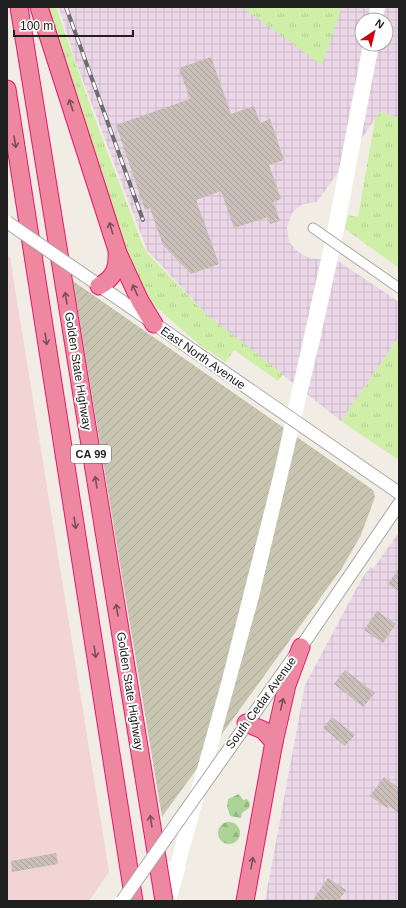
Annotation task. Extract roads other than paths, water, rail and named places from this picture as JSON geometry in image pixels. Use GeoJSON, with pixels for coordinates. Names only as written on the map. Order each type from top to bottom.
{"type":"FeatureCollection","features":[{"type":"Feature","properties":{"kind":"highway","name":"Golden State Highway"},"geometry":{"type":"LineString","coordinates":[[19,7],[164,901]]}},
{"type":"Feature","properties":{"kind":"highway"},"geometry":{"type":"LineString","coordinates":[[39,7],[117,250],[140,301],[154,324]]}},
{"type":"Feature","properties":{"kind":"highway","name":"CA 99"},"geometry":{"type":"LineString","coordinates":[[7,89],[134,901]]}},
{"type":"Feature","properties":{"kind":"highway"},"geometry":{"type":"LineString","coordinates":[[99,286],[107,282],[114,274],[118,264],[117,250]]}},
{"type":"Feature","properties":{"kind":"highway"},"geometry":{"type":"LineString","coordinates":[[245,901],[274,742],[287,685],[301,647]]}},
{"type":"Feature","properties":{"kind":"highway"},"geometry":{"type":"LineString","coordinates":[[246,723],[263,730],[274,742]]}},
{"type":"Feature","properties":{"kind":"street","name":"East North Avenue"},"geometry":{"type":"LineString","coordinates":[[7,222],[399,493]]}},
{"type":"Feature","properties":{"kind":"street"},"geometry":{"type":"LineString","coordinates":[[313,228],[399,288]]}},
{"type":"Feature","properties":{"kind":"street","name":"South Cedar Avenue"},"geometry":{"type":"LineString","coordinates":[[122,901],[301,647],[399,504]]}},
{"type":"Feature","properties":{"kind":"railway"},"geometry":{"type":"LineString","coordinates":[[66,7],[143,220]]}}]}
